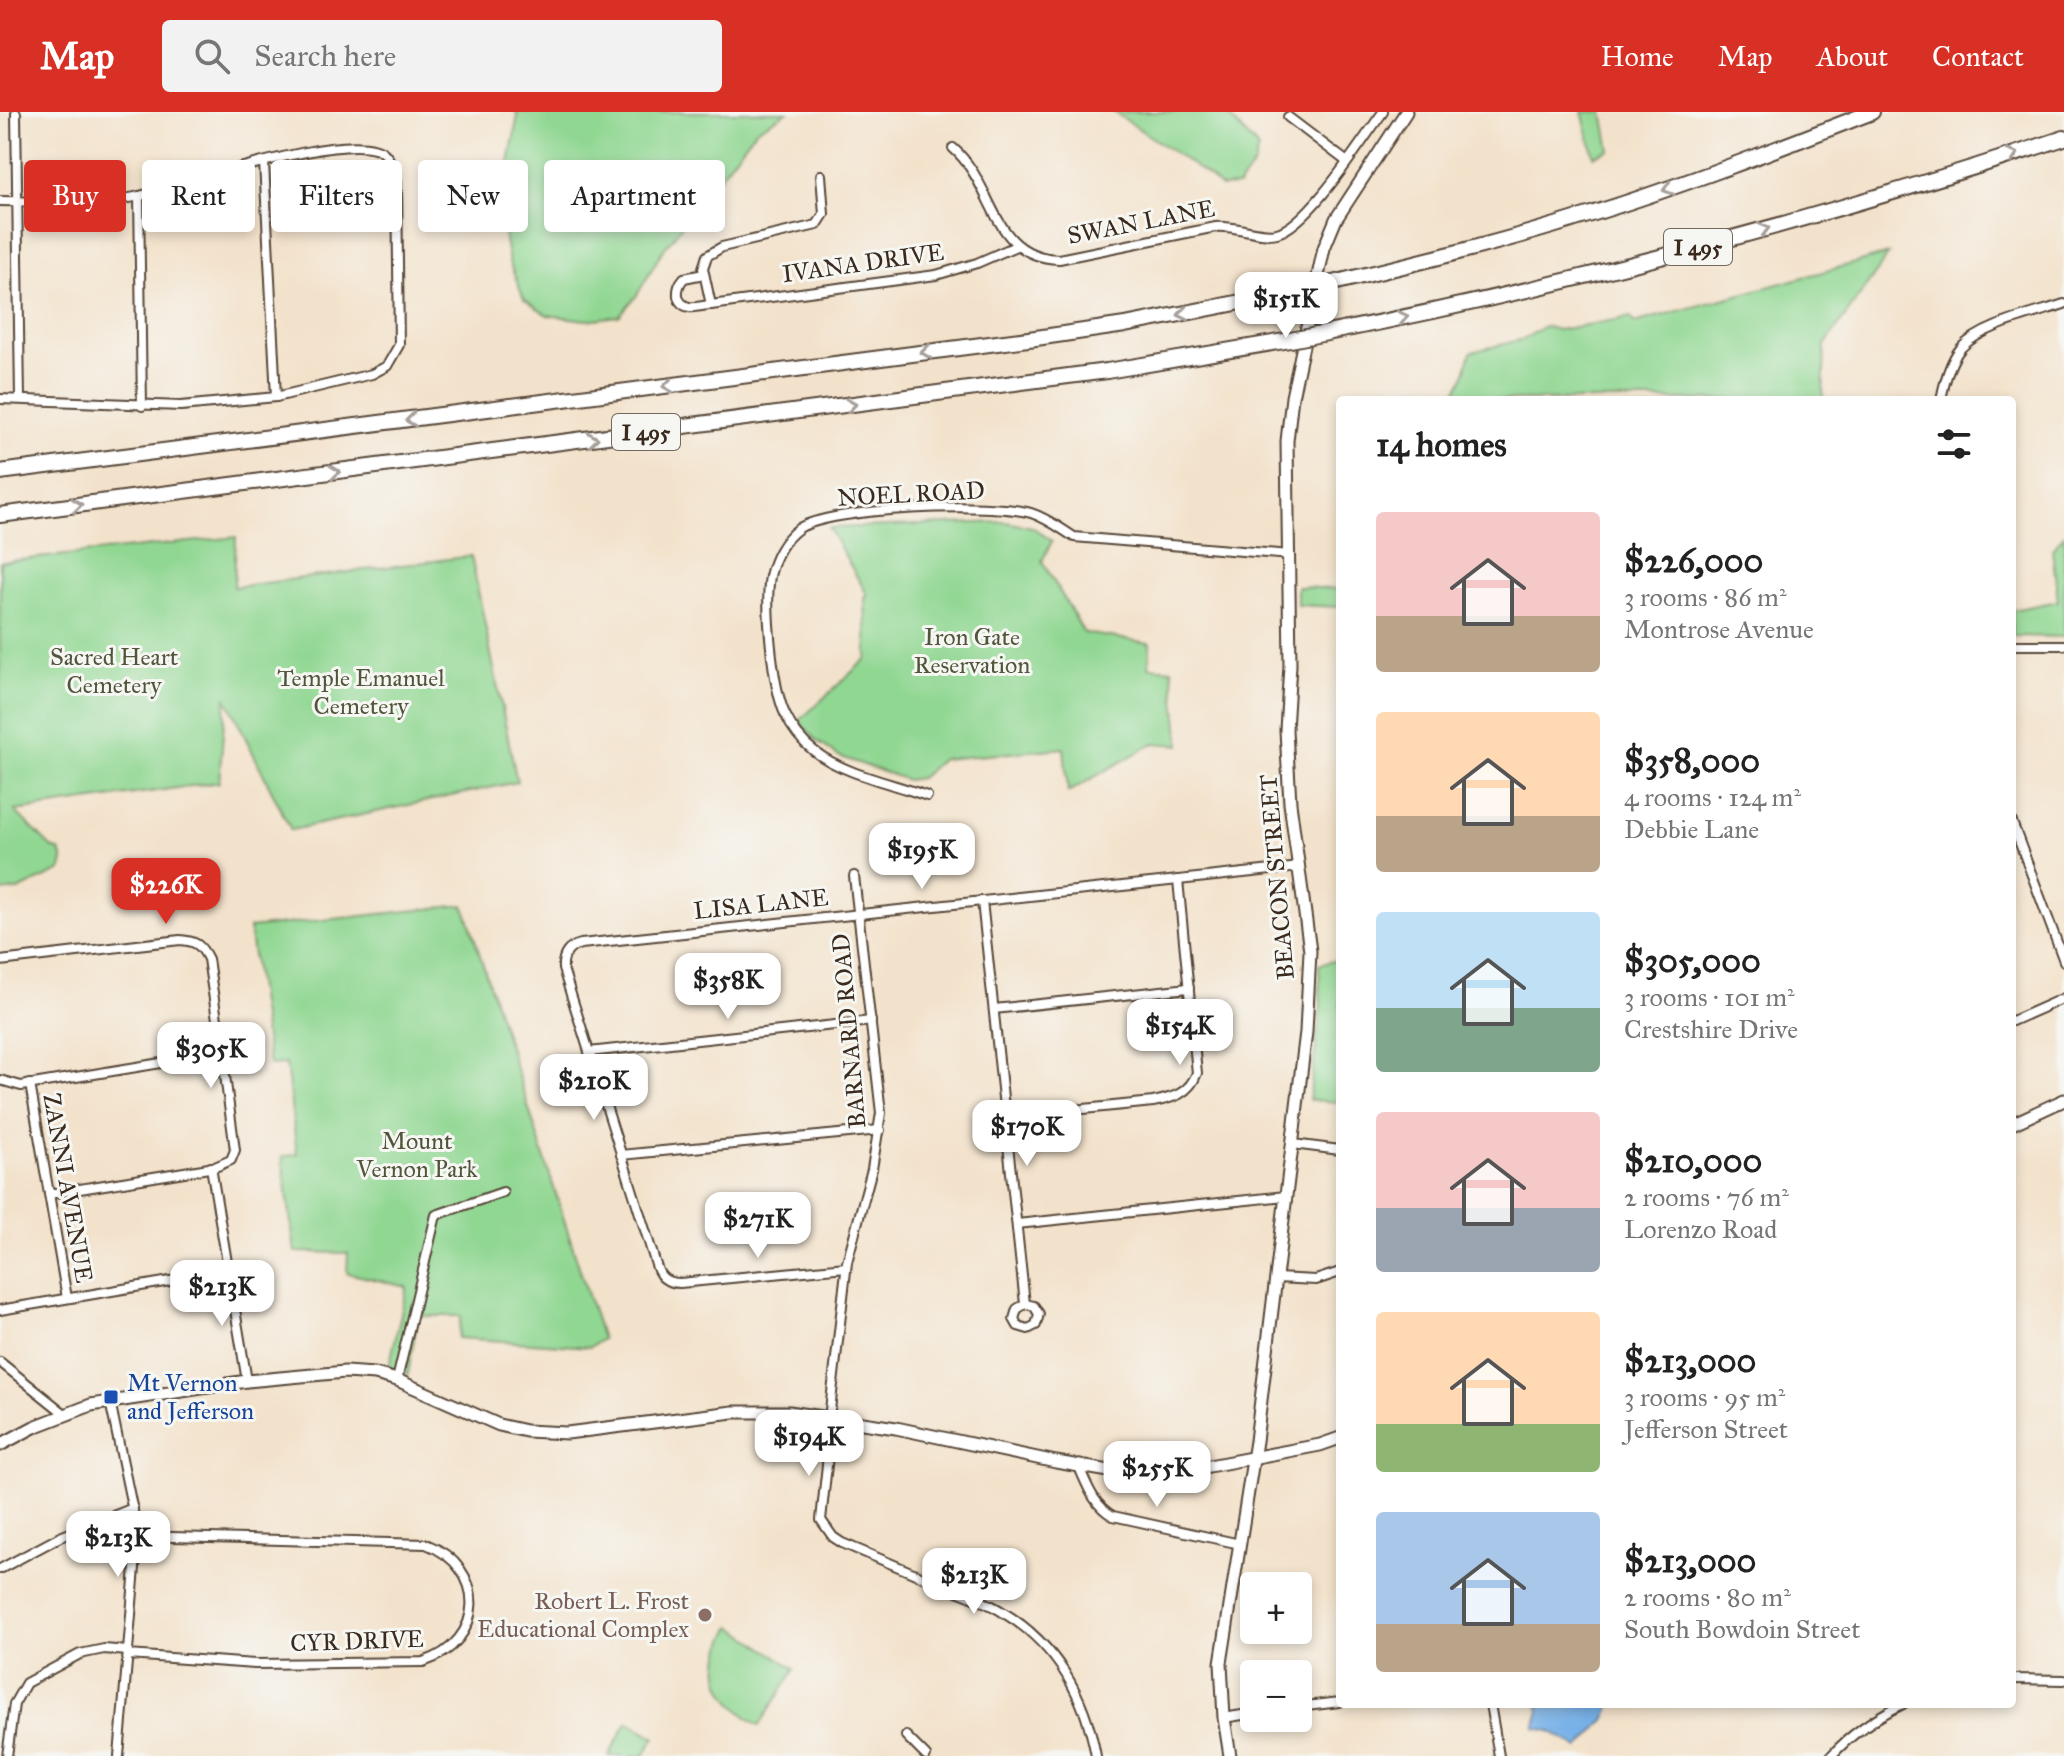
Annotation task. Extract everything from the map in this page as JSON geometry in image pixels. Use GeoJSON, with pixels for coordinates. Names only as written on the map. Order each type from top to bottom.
{"type":"FeatureCollection","features":[{"type":"Feature","properties":{"kind":"highway","name":"I 495"},"geometry":{"type":"LineString","coordinates":[[0,472],[1125,325],[1287,293],[1465,251],[1584,217],[1700,178],[1872,112]]}},
{"type":"Feature","properties":{"kind":"highway","name":"I 495"},"geometry":{"type":"LineString","coordinates":[[0,515],[1091,373],[1290,340],[1631,265],[1798,221],[2064,138]]}},
{"type":"Feature","properties":{"kind":"main road","name":"BEACON STREET"},"geometry":{"type":"LineString","coordinates":[[1230,1756],[1221,1663],[1253,1458],[1293,1144],[1306,1032],[1310,951],[1290,803],[1286,730],[1290,665],[1287,441],[1292,397],[1323,253],[1336,219],[1406,112]]}},
{"type":"Feature","properties":{"kind":"main road"},"geometry":{"type":"LineString","coordinates":[[2016,1122],[2064,1100]]}},
{"type":"Feature","properties":{"kind":"main road"},"geometry":{"type":"LineString","coordinates":[[0,1445],[91,1405],[247,1381],[345,1372],[375,1374],[397,1380],[480,1418],[526,1431],[567,1433],[733,1412],[789,1412],[896,1428],[1121,1473],[1144,1473],[1253,1458],[1336,1439]]}},
{"type":"Feature","properties":{"kind":"street","name":"SWAN LANE"},"geometry":{"type":"LineString","coordinates":[[1016,246],[1041,258],[1059,259],[1231,225],[1274,234],[1289,229],[1301,220],[1383,112]]}},
{"type":"Feature","properties":{"kind":"street"},"geometry":{"type":"LineString","coordinates":[[16,113],[20,399]]}},
{"type":"Feature","properties":{"kind":"street"},"geometry":{"type":"LineString","coordinates":[[1288,117],[1346,161]]}},
{"type":"Feature","properties":{"kind":"street"},"geometry":{"type":"LineString","coordinates":[[0,201],[101,200],[139,196],[231,168],[340,146],[375,148],[385,152],[397,182],[399,345],[387,366],[360,378],[276,397],[203,405],[142,406],[0,399]]}},
{"type":"Feature","properties":{"kind":"street"},"geometry":{"type":"LineString","coordinates":[[953,148],[969,166],[1016,246]]}},
{"type":"Feature","properties":{"kind":"street"},"geometry":{"type":"LineString","coordinates":[[264,162],[276,397]]}},
{"type":"Feature","properties":{"kind":"street","name":"IVANA DRIVE"},"geometry":{"type":"LineString","coordinates":[[821,175],[824,214],[817,225],[716,249],[704,261],[704,274],[684,278],[678,286],[677,296],[683,304],[690,307],[711,305],[936,275],[977,263],[1016,246]]}},
{"type":"Feature","properties":{"kind":"street"},"geometry":{"type":"LineString","coordinates":[[139,196],[142,406]]}},
{"type":"Feature","properties":{"kind":"street"},"geometry":{"type":"LineString","coordinates":[[704,274],[711,305]]}},
{"type":"Feature","properties":{"kind":"street"},"geometry":{"type":"LineString","coordinates":[[1942,396],[1959,349],[2001,325],[2064,304]]}},
{"type":"Feature","properties":{"kind":"street","name":"NOEL ROAD"},"geometry":{"type":"LineString","coordinates":[[927,796],[842,767],[816,753],[797,735],[784,711],[772,656],[770,578],[776,557],[798,528],[823,519],[859,513],[995,508],[1030,513],[1048,520],[1074,537],[1290,555]]}},
{"type":"Feature","properties":{"kind":"street"},"geometry":{"type":"LineString","coordinates":[[2016,645],[2064,645]]}},
{"type":"Feature","properties":{"kind":"street"},"geometry":{"type":"LineString","coordinates":[[2016,833],[2064,961]]}},
{"type":"Feature","properties":{"kind":"street","name":"LISA LANE"},"geometry":{"type":"LineString","coordinates":[[589,1052],[563,969],[565,954],[573,946],[1300,867]]}},
{"type":"Feature","properties":{"kind":"street","name":"BARNARD ROAD"},"geometry":{"type":"LineString","coordinates":[[854,876],[881,1113],[872,1169],[846,1267],[821,1511],[824,1524],[833,1537],[842,1543],[998,1609],[1033,1633],[1072,1682],[1092,1734],[1096,1756]]}},
{"type":"Feature","properties":{"kind":"street"},"geometry":{"type":"LineString","coordinates":[[1005,1117],[1153,1102],[1170,1098],[1189,1088],[1197,1073],[1178,880]]}},
{"type":"Feature","properties":{"kind":"street"},"geometry":{"type":"LineString","coordinates":[[982,901],[1025,1304]]}},
{"type":"Feature","properties":{"kind":"street"},"geometry":{"type":"LineString","coordinates":[[0,961],[180,940],[195,941],[208,959],[235,1150],[231,1160],[211,1167],[49,1194]]}},
{"type":"Feature","properties":{"kind":"street"},"geometry":{"type":"LineString","coordinates":[[994,1009],[1189,988]]}},
{"type":"Feature","properties":{"kind":"street"},"geometry":{"type":"LineString","coordinates":[[2016,1019],[2064,998]]}},
{"type":"Feature","properties":{"kind":"street"},"geometry":{"type":"LineString","coordinates":[[846,1267],[680,1283],[666,1281],[657,1268],[589,1052],[871,1021]]}},
{"type":"Feature","properties":{"kind":"street"},"geometry":{"type":"LineString","coordinates":[[0,1080],[21,1086],[222,1053]]}},
{"type":"Feature","properties":{"kind":"street","name":"ZANNI AVENUE"},"geometry":{"type":"LineString","coordinates":[[30,1084],[67,1298]]}},
{"type":"Feature","properties":{"kind":"street"},"geometry":{"type":"LineString","coordinates":[[621,1155],[880,1130]]}},
{"type":"Feature","properties":{"kind":"street"},"geometry":{"type":"LineString","coordinates":[[1293,1144],[1336,1149]]}},
{"type":"Feature","properties":{"kind":"street"},"geometry":{"type":"LineString","coordinates":[[211,1167],[247,1381]]}},
{"type":"Feature","properties":{"kind":"street"},"geometry":{"type":"LineString","coordinates":[[397,1380],[436,1215],[503,1192]]}},
{"type":"Feature","properties":{"kind":"street"},"geometry":{"type":"LineString","coordinates":[[1017,1224],[1286,1196]]}},
{"type":"Feature","properties":{"kind":"street"},"geometry":{"type":"LineString","coordinates":[[0,1310],[229,1271]]}},
{"type":"Feature","properties":{"kind":"street"},"geometry":{"type":"LineString","coordinates":[[1276,1278],[1316,1280],[1336,1273]]}},
{"type":"Feature","properties":{"kind":"street"},"geometry":{"type":"LineString","coordinates":[[0,1362],[65,1414]]}},
{"type":"Feature","properties":{"kind":"street"},"geometry":{"type":"LineString","coordinates":[[110,1401],[133,1508],[135,1536],[119,1756]]}},
{"type":"Feature","properties":{"kind":"street"},"geometry":{"type":"LineString","coordinates":[[1079,1467],[1103,1511],[1113,1516],[1240,1544]]}},
{"type":"Feature","properties":{"kind":"street"},"geometry":{"type":"LineString","coordinates":[[0,1569],[60,1537],[133,1508]]}},
{"type":"Feature","properties":{"kind":"street","name":"CYR DRIVE"},"geometry":{"type":"LineString","coordinates":[[7,1756],[14,1704],[26,1683],[80,1654],[104,1649],[255,1664],[423,1662],[448,1651],[470,1618],[466,1578],[459,1566],[439,1549],[426,1544],[135,1536]]}},
{"type":"Feature","properties":{"kind":"street"},"geometry":{"type":"LineString","coordinates":[[2016,1679],[2064,1680]]}},
{"type":"Feature","properties":{"kind":"street"},"geometry":{"type":"LineString","coordinates":[[1312,1705],[1336,1702]]}},
{"type":"Feature","properties":{"kind":"street"},"geometry":{"type":"LineString","coordinates":[[1491,1708],[1499,1756]]}},
{"type":"Feature","properties":{"kind":"street"},"geometry":{"type":"LineString","coordinates":[[1831,1756],[1848,1739],[1896,1708]]}},
{"type":"Feature","properties":{"kind":"street"},"geometry":{"type":"LineString","coordinates":[[1224,1718],[1240,1715]]}},
{"type":"Feature","properties":{"kind":"street"},"geometry":{"type":"LineString","coordinates":[[906,1736],[926,1756]]}},
{"type":"Feature","properties":{"kind":"green space"},"geometry":{"type":"Polygon","coordinates":[[[515,112],[787,112],[756,130],[725,170],[725,160],[544,160],[544,232],[677,232],[637,295],[619,316],[586,320],[547,315],[524,299],[509,262],[504,232],[528,232],[528,160],[510,160],[518,115],[515,112]]]}},
{"type":"Feature","properties":{"kind":"green space"},"geometry":{"type":"Polygon","coordinates":[[[1114,112],[1227,112],[1258,149],[1254,164],[1238,186],[1221,187],[1114,112]]]}},
{"type":"Feature","properties":{"kind":"green space"},"geometry":{"type":"Polygon","coordinates":[[[1582,112],[1603,112],[1610,150],[1594,156],[1582,112]]]}},
{"type":"Feature","properties":{"kind":"green space"},"geometry":{"type":"Polygon","coordinates":[[[1889,254],[1825,345],[1823,396],[1453,396],[1463,379],[1471,352],[1524,339],[1544,326],[1558,330],[1631,317],[1634,323],[1889,254]]]}},
{"type":"Feature","properties":{"kind":"green space","name":"Iron Gate Reservation"},"geometry":{"type":"Polygon","coordinates":[[[1006,522],[1032,527],[1052,541],[1042,561],[1084,633],[1150,643],[1149,667],[1172,669],[1180,745],[1154,743],[1068,792],[1064,748],[942,759],[920,778],[907,780],[838,756],[816,740],[799,721],[867,658],[865,597],[868,596],[829,528],[1006,522]]]}},
{"type":"Feature","properties":{"kind":"green space"},"geometry":{"type":"Polygon","coordinates":[[[2064,535],[2064,637],[2016,636],[2016,609],[2058,601],[2052,549],[2064,535]]]}},
{"type":"Feature","properties":{"kind":"green space"},"geometry":{"type":"Polygon","coordinates":[[[236,537],[234,587],[471,556],[517,782],[291,830],[226,698],[219,782],[15,811],[51,847],[60,851],[63,860],[61,870],[18,890],[0,892],[0,562],[236,537]]]}},
{"type":"Feature","properties":{"kind":"green space"},"geometry":{"type":"Polygon","coordinates":[[[1297,587],[1336,589],[1336,607],[1297,605],[1297,587]]]}},
{"type":"Feature","properties":{"kind":"green space","name":"Mount Vernon Park"},"geometry":{"type":"Polygon","coordinates":[[[464,905],[602,1339],[590,1347],[458,1338],[461,1316],[418,1316],[408,1374],[389,1367],[407,1287],[347,1273],[348,1253],[295,1252],[282,1157],[297,1154],[286,1064],[269,1065],[249,928],[464,905]]]}},
{"type":"Feature","properties":{"kind":"green space"},"geometry":{"type":"Polygon","coordinates":[[[1336,960],[1336,1102],[1309,1100],[1321,1008],[1319,965],[1336,960]]]}},
{"type":"Feature","properties":{"kind":"green space"},"geometry":{"type":"Polygon","coordinates":[[[732,1626],[795,1669],[759,1726],[734,1705],[721,1682],[720,1656],[732,1626]]]}},
{"type":"Feature","properties":{"kind":"green space"},"geometry":{"type":"Polygon","coordinates":[[[627,1722],[655,1737],[644,1756],[609,1756],[627,1722]]]}},
{"type":"Feature","properties":{"kind":"water"},"geometry":{"type":"Polygon","coordinates":[[[1539,1708],[1611,1708],[1605,1720],[1579,1748],[1550,1731],[1535,1728],[1539,1708]]]}},
{"type":"Feature","properties":{"kind":"place","name":"Mt Vernon and Jefferson"},"geometry":{"type":"Point","coordinates":[111,1397]}},
{"type":"Feature","properties":{"kind":"place","name":"Robert L. Frost Educational Complex"},"geometry":{"type":"Point","coordinates":[705,1615]}},
{"type":"Feature","properties":{"kind":"park label","name":"Sacred Heart Cemetery"},"geometry":{"type":"Point","coordinates":[114,671]}},
{"type":"Feature","properties":{"kind":"park label","name":"Temple Emanuel Cemetery"},"geometry":{"type":"Point","coordinates":[361,692]}}]}
